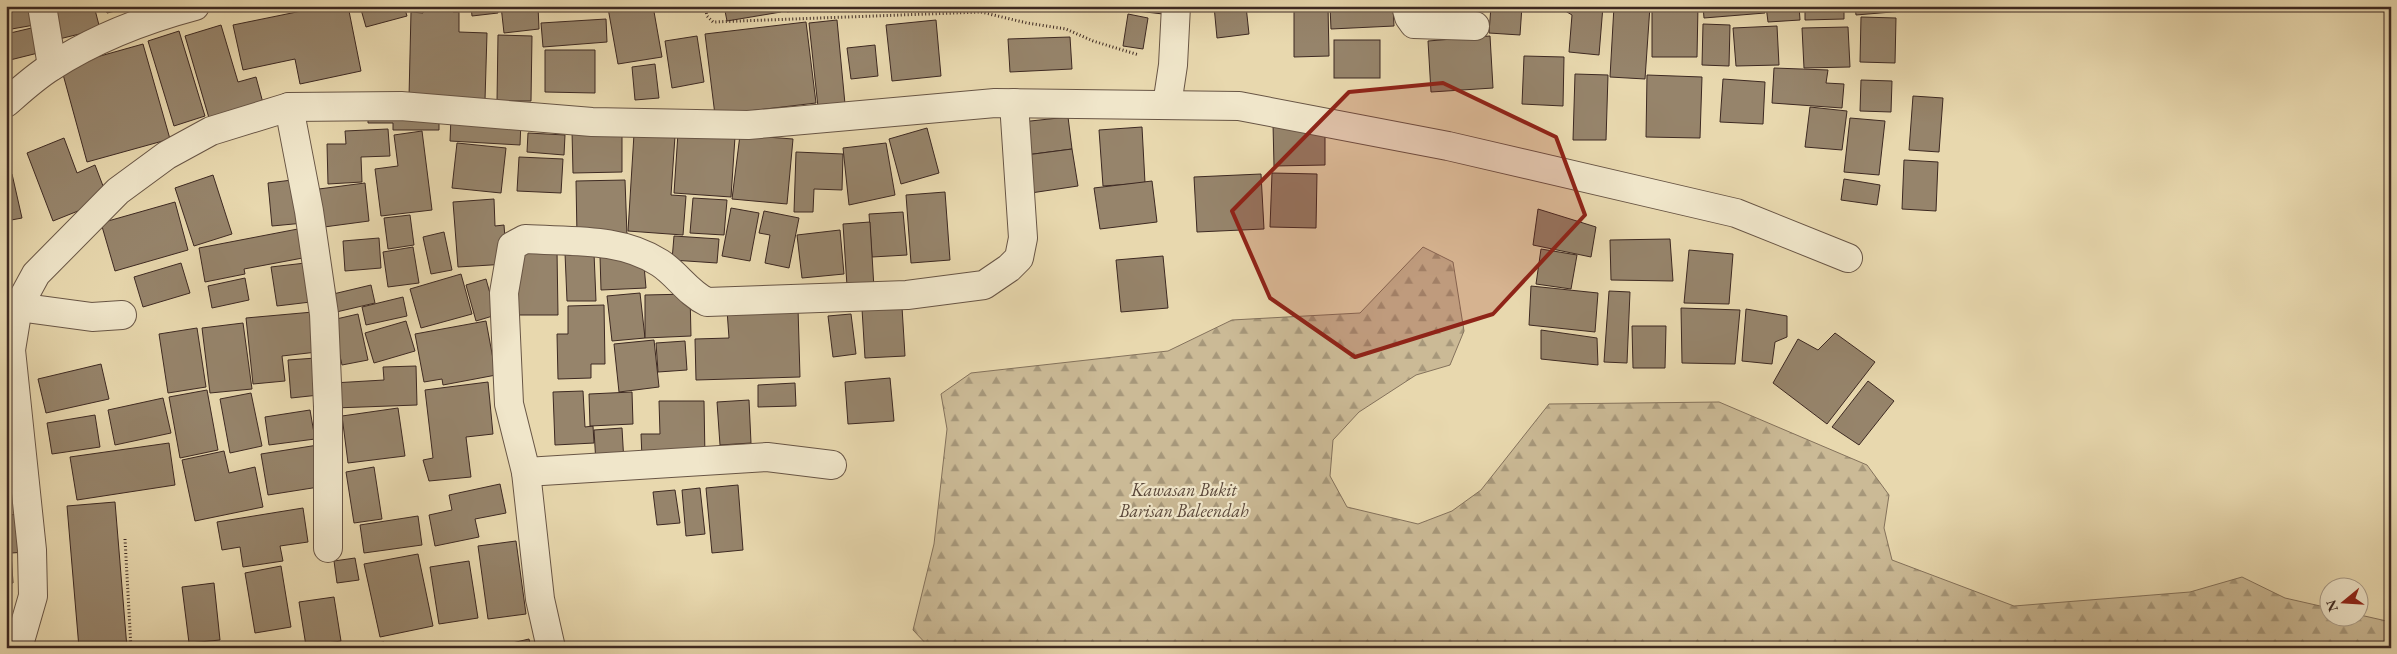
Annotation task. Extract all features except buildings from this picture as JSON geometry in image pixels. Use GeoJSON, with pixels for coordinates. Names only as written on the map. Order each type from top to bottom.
{"type":"FeatureCollection","features":[{"type":"Feature","properties":{"kind":"street"},"geometry":{"type":"LineString","coordinates":[[42,6],[52,66]]}},
{"type":"Feature","properties":{"kind":"street"},"geometry":{"type":"LineString","coordinates":[[6,103],[52,66],[96,43],[163,15],[196,6]]}},
{"type":"Feature","properties":{"kind":"street"},"geometry":{"type":"LineString","coordinates":[[1167,105],[1173,66],[1176,6]]}},
{"type":"Feature","properties":{"kind":"street"},"geometry":{"type":"LineString","coordinates":[[1406,6],[1409,18],[1414,24],[1475,26]]}},
{"type":"Feature","properties":{"kind":"street"},"geometry":{"type":"LineString","coordinates":[[551,648],[540,599],[526,472],[509,404],[504,293],[510,250],[515,243],[525,239],[617,244],[643,252],[665,266],[697,298],[707,302],[907,295],[984,285],[1009,268],[1019,258],[1023,238],[1014,103]]}},
{"type":"Feature","properties":{"kind":"street"},"geometry":{"type":"LineString","coordinates":[[18,648],[33,596],[32,550],[12,350],[18,307],[36,274],[118,191],[167,155],[210,131],[289,107],[401,106],[592,122],[748,124],[1014,103],[1239,106],[1448,146],[1736,212],[1848,258]]}},
{"type":"Feature","properties":{"kind":"street"},"geometry":{"type":"LineString","coordinates":[[289,107],[309,211],[324,314],[328,407],[328,548]]}},
{"type":"Feature","properties":{"kind":"street"},"geometry":{"type":"LineString","coordinates":[[18,307],[92,317],[122,315]]}},
{"type":"Feature","properties":{"kind":"street"},"geometry":{"type":"LineString","coordinates":[[526,472],[760,457],[832,465]]}},
{"type":"Feature","properties":{"kind":"path"},"geometry":{"type":"LineString","coordinates":[[705,6],[707,16],[713,22],[981,12],[1027,23],[1066,29],[1093,41],[1173,66]]}},
{"type":"Feature","properties":{"kind":"path"},"geometry":{"type":"LineString","coordinates":[[125,539],[131,648]]}},
{"type":"Feature","properties":{"kind":"highlighted area"},"geometry":{"type":"Polygon","coordinates":[[[1443,83],[1556,137],[1585,215],[1493,314],[1355,357],[1270,298],[1232,211],[1349,92],[1443,83]]]}},
{"type":"Feature","properties":{"kind":"green space","name":"Kawasan Bukit Barisan Baleendah"},"geometry":{"type":"Polygon","coordinates":[[[1423,247],[1453,262],[1464,331],[1450,365],[1416,375],[1359,412],[1333,440],[1330,476],[1347,507],[1418,524],[1452,511],[1481,490],[1549,404],[1719,402],[1867,465],[1889,495],[1884,528],[1892,560],[2014,606],[2190,592],[2242,577],[2285,598],[2320,606],[2320,626],[2370,626],[2370,617],[2391,622],[2391,648],[930,648],[913,630],[934,544],[947,429],[941,394],[971,373],[1168,351],[1232,320],[1360,313],[1423,247]]]}}]}
